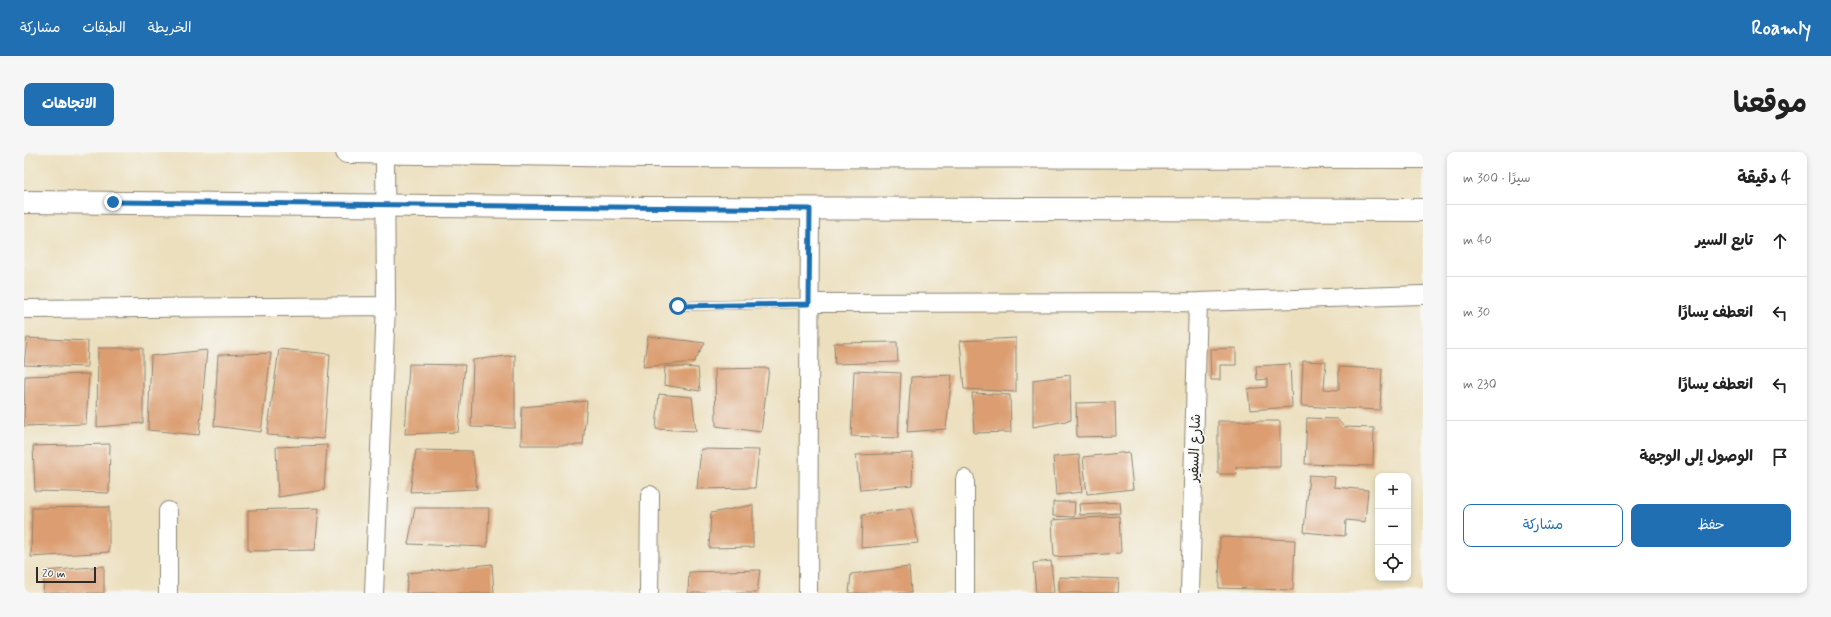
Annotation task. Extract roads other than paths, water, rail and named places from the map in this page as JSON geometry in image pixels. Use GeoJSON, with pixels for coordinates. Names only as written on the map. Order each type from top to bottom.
{"type":"FeatureCollection","features":[{"type":"Feature","properties":{"kind":"main road"},"geometry":{"type":"LineString","coordinates":[[347,152],[1370,155],[1423,157]]}},
{"type":"Feature","properties":{"kind":"main road"},"geometry":{"type":"LineString","coordinates":[[24,202],[810,209],[1423,210]]}},
{"type":"Feature","properties":{"kind":"street"},"geometry":{"type":"LineString","coordinates":[[374,593],[386,306],[384,205],[385,152]]}},
{"type":"Feature","properties":{"kind":"street"},"geometry":{"type":"LineString","coordinates":[[808,593],[810,209]]}},
{"type":"Feature","properties":{"kind":"street"},"geometry":{"type":"LineString","coordinates":[[809,304],[1198,302],[1423,295]]}},
{"type":"Feature","properties":{"kind":"street","name":"شارع السفير"},"geometry":{"type":"LineString","coordinates":[[1190,593],[1198,302]]}},
{"type":"Feature","properties":{"kind":"street"},"geometry":{"type":"LineString","coordinates":[[24,309],[386,306]]}},
{"type":"Feature","properties":{"kind":"street"},"geometry":{"type":"LineString","coordinates":[[965,479],[965,593]]}},
{"type":"Feature","properties":{"kind":"street"},"geometry":{"type":"LineString","coordinates":[[649,593],[650,495]]}},
{"type":"Feature","properties":{"kind":"street"},"geometry":{"type":"LineString","coordinates":[[168,511],[168,593]]}},
{"type":"Feature","properties":{"kind":"lane"},"geometry":{"type":"LineString","coordinates":[[678,306],[809,304]]}}]}
